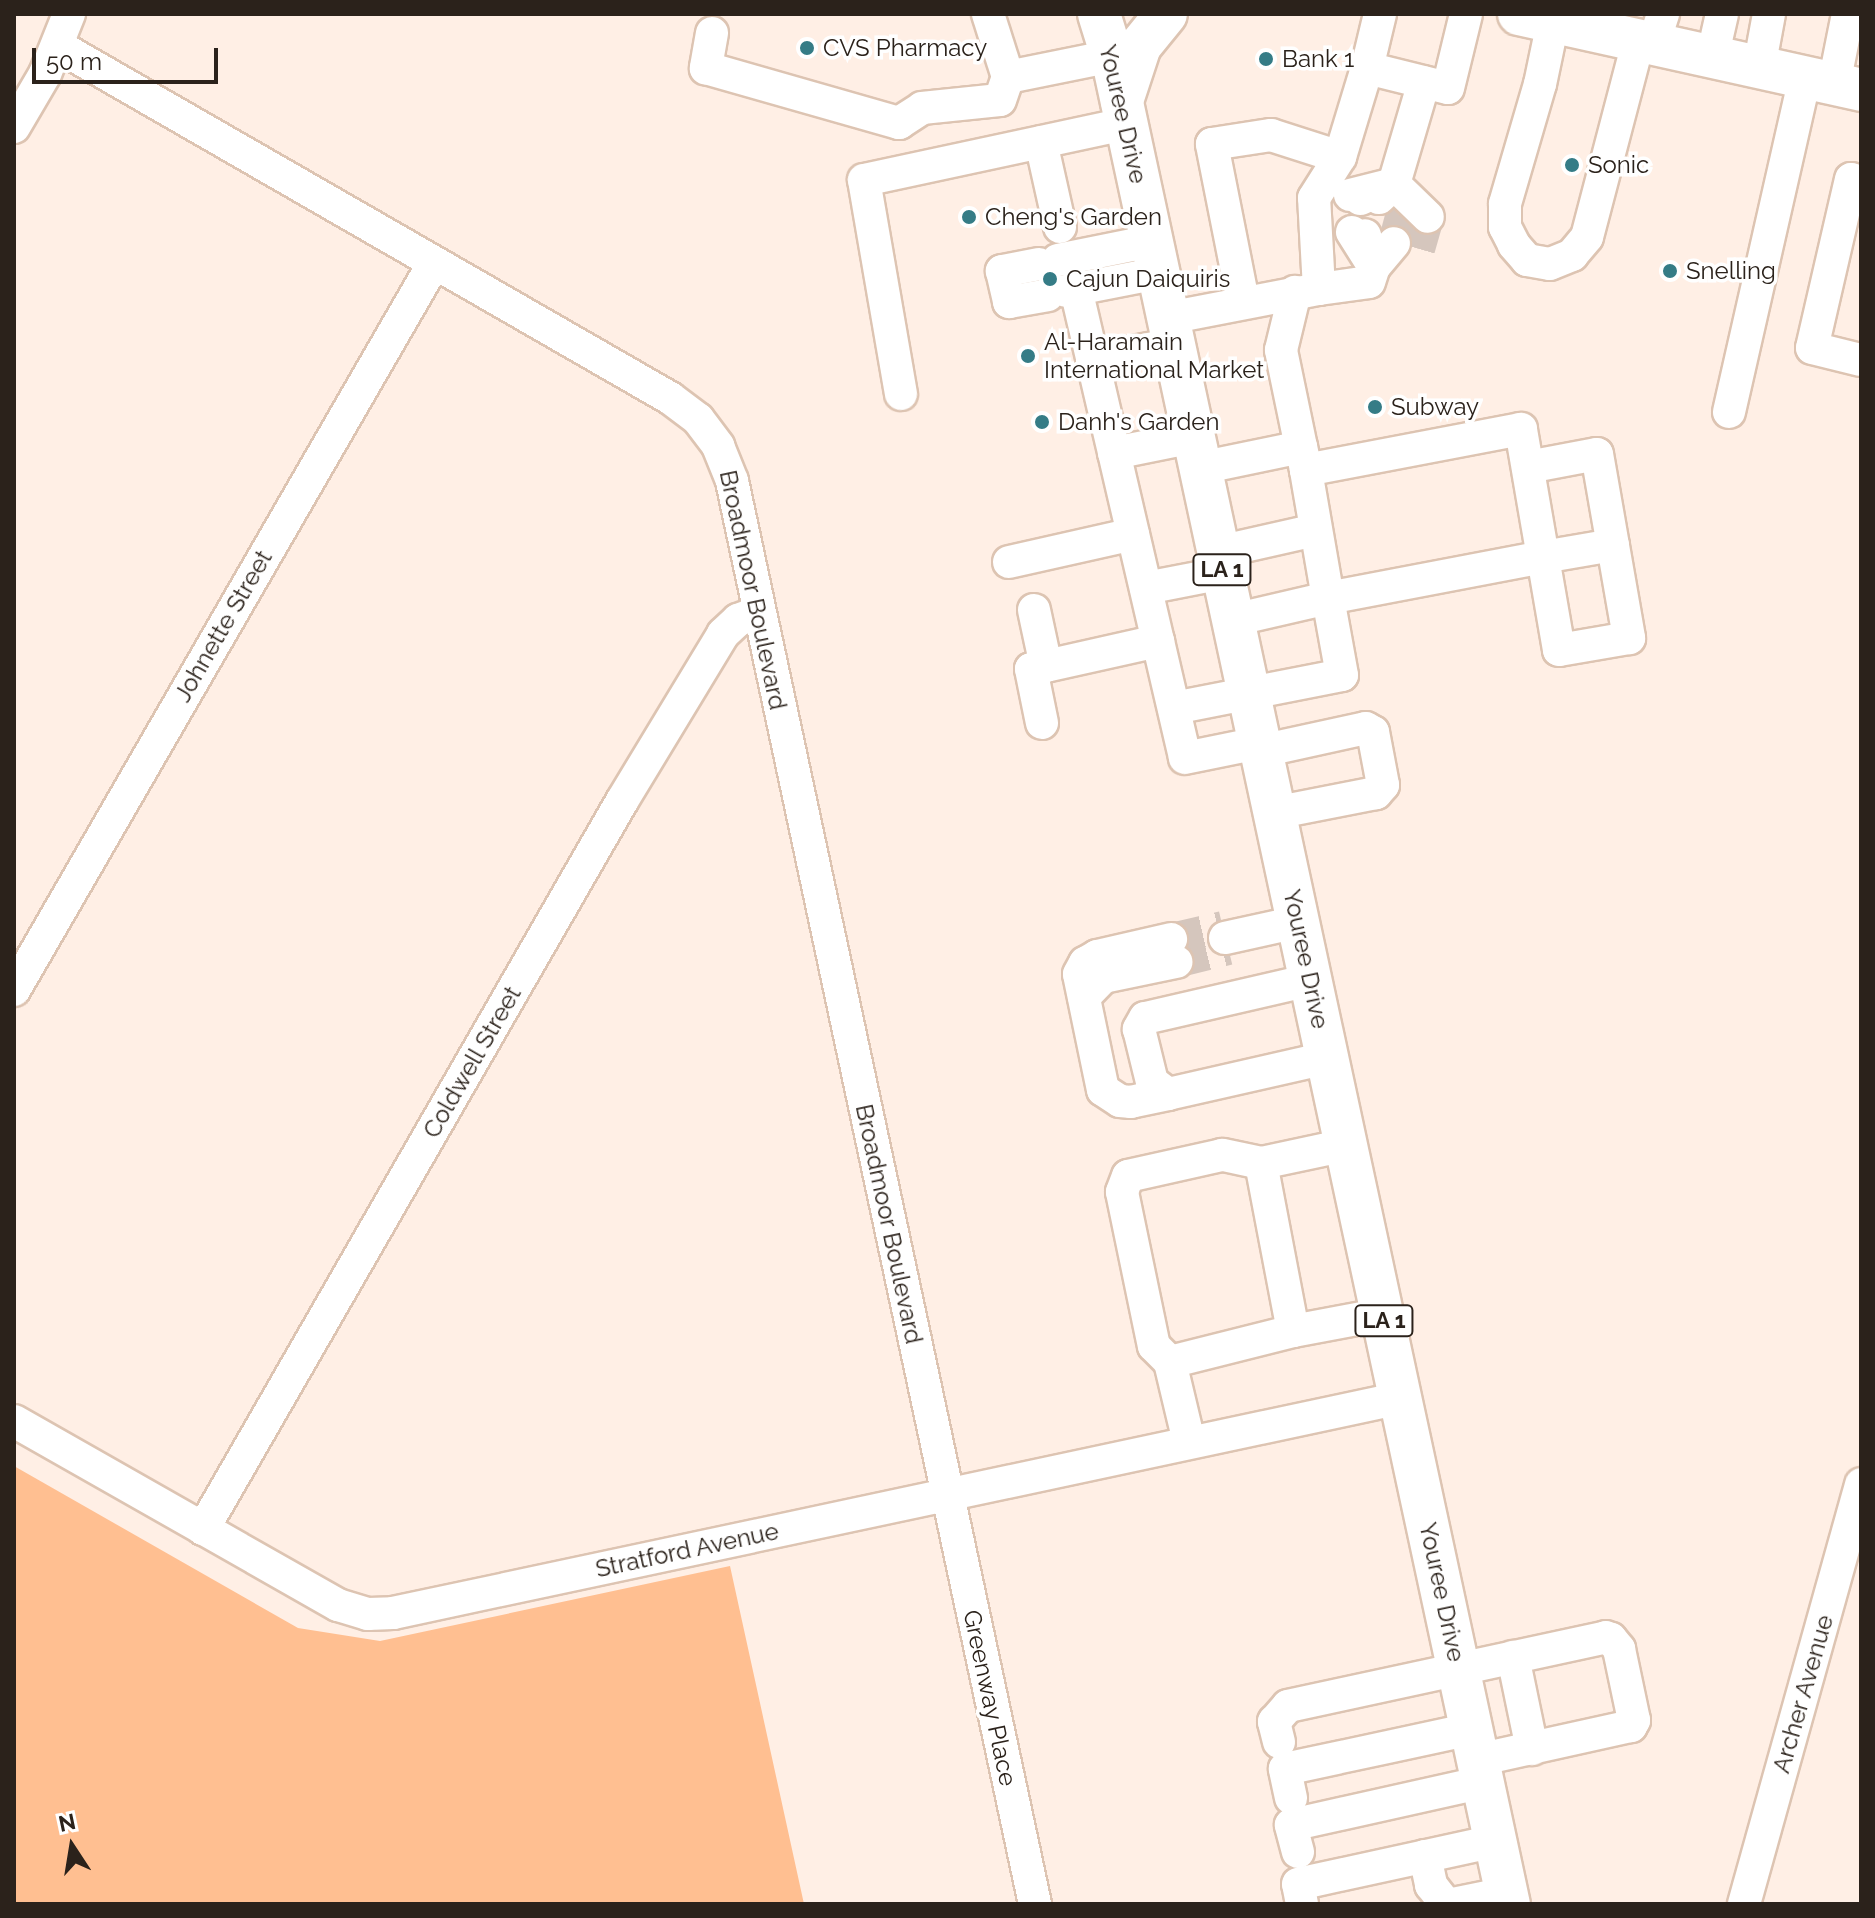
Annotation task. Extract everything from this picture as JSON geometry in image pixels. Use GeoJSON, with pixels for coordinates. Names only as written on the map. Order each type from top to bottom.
{"type":"FeatureCollection","features":[{"type":"Feature","properties":{"kind":"main road","name":"Youree Drive"},"geometry":{"type":"LineString","coordinates":[[1099,14],[1112,56],[1508,1898]]}},
{"type":"Feature","properties":{"kind":"main road"},"geometry":{"type":"LineString","coordinates":[[1124,113],[1140,46],[1166,14]]}},
{"type":"Feature","properties":{"kind":"main road"},"geometry":{"type":"LineString","coordinates":[[1536,18],[1651,33],[1712,58],[1833,84]]}},
{"type":"Feature","properties":{"kind":"street"},"geometry":{"type":"LineString","coordinates":[[14,127],[58,46],[69,14]]}},
{"type":"Feature","properties":{"kind":"street"},"geometry":{"type":"LineString","coordinates":[[706,35],[706,68],[899,123],[922,108],[1000,100],[1008,77],[988,14]]}},
{"type":"Feature","properties":{"kind":"street"},"geometry":{"type":"LineString","coordinates":[[1174,708],[1342,675],[1304,459],[1281,350],[1307,290],[1314,198],[1340,157],[1380,14]]}},
{"type":"Feature","properties":{"kind":"street"},"geometry":{"type":"LineString","coordinates":[[1367,68],[1448,88],[1466,14]]}},
{"type":"Feature","properties":{"kind":"street"},"geometry":{"type":"LineString","coordinates":[[1712,58],[1722,14]]}},
{"type":"Feature","properties":{"kind":"street"},"geometry":{"type":"LineString","coordinates":[[1759,68],[1769,14]]}},
{"type":"Feature","properties":{"kind":"street"},"geometry":{"type":"LineString","coordinates":[[1729,412],[1833,84],[1848,14]]}},
{"type":"Feature","properties":{"kind":"street"},"geometry":{"type":"LineString","coordinates":[[1536,18],[1505,204],[1505,227],[1514,245],[1527,260],[1550,264],[1572,255],[1587,237],[1651,33]]}},
{"type":"Feature","properties":{"kind":"street","name":"Broadmoor Boulevard"},"geometry":{"type":"LineString","coordinates":[[58,46],[670,398],[698,419],[726,460],[946,1493]]}},
{"type":"Feature","properties":{"kind":"street"},"geometry":{"type":"LineString","coordinates":[[1008,77],[1112,56]]}},
{"type":"Feature","properties":{"kind":"street"},"geometry":{"type":"LineString","coordinates":[[1389,203],[1424,82]]}},
{"type":"Feature","properties":{"kind":"street"},"geometry":{"type":"LineString","coordinates":[[901,394],[864,180],[1041,142],[1124,113]]}},
{"type":"Feature","properties":{"kind":"street"},"geometry":{"type":"LineString","coordinates":[[1243,301],[1212,144],[1271,135],[1340,157]]}},
{"type":"Feature","properties":{"kind":"street"},"geometry":{"type":"LineString","coordinates":[[1041,142],[1060,227]]}},
{"type":"Feature","properties":{"kind":"street"},"geometry":{"type":"LineString","coordinates":[[1861,182],[1851,179],[1812,348],[1861,360]]}},
{"type":"Feature","properties":{"kind":"street"},"geometry":{"type":"LineString","coordinates":[[1092,360],[1243,301],[1369,282],[1379,243]]}},
{"type":"Feature","properties":{"kind":"street"},"geometry":{"type":"LineString","coordinates":[[1155,257],[1063,292],[1009,302],[1002,271],[1048,262],[1155,257]]}},
{"type":"Feature","properties":{"kind":"street","name":"Johnette Street"},"geometry":{"type":"LineString","coordinates":[[14,990],[434,263]]}},
{"type":"Feature","properties":{"kind":"street"},"geometry":{"type":"LineString","coordinates":[[1063,292],[1092,360],[1185,758],[1366,728],[1373,732],[1383,785],[1376,793],[1274,813]]}},
{"type":"Feature","properties":{"kind":"street"},"geometry":{"type":"LineString","coordinates":[[1114,453],[1197,452],[1304,459],[1521,429],[1559,650],[1629,638],[1597,454],[1528,467]]}},
{"type":"Feature","properties":{"kind":"street"},"geometry":{"type":"LineString","coordinates":[[1146,588],[1316,530]]}},
{"type":"Feature","properties":{"kind":"street"},"geometry":{"type":"LineString","coordinates":[[1009,562],[1133,534]]}},
{"type":"Feature","properties":{"kind":"street"},"geometry":{"type":"LineString","coordinates":[[1233,620],[1328,598],[1613,545]]}},
{"type":"Feature","properties":{"kind":"street"},"geometry":{"type":"LineString","coordinates":[[1034,610],[1046,666]]}},
{"type":"Feature","properties":{"kind":"street","name":"Coldwell Street"},"geometry":{"type":"LineString","coordinates":[[203,1529],[622,801],[723,634],[738,620],[759,612]]}},
{"type":"Feature","properties":{"kind":"street"},"geometry":{"type":"LineString","coordinates":[[1042,723],[1031,669],[1158,641]]}},
{"type":"Feature","properties":{"kind":"street"},"geometry":{"type":"LineString","coordinates":[[1231,937],[1298,922]]}},
{"type":"Feature","properties":{"kind":"street"},"geometry":{"type":"LineString","coordinates":[[1173,950],[1097,956],[1085,963],[1079,974],[1103,1090],[1120,1101],[1131,1102],[1327,1058]]}},
{"type":"Feature","properties":{"kind":"street"},"geometry":{"type":"LineString","coordinates":[[1168,1094],[1152,1082],[1139,1029],[1145,1018],[1310,980]]}},
{"type":"Feature","properties":{"kind":"street"},"geometry":{"type":"LineString","coordinates":[[1189,1442],[1170,1362],[1154,1346],[1122,1192],[1128,1176],[1222,1155],[1261,1163],[1346,1145]]}},
{"type":"Feature","properties":{"kind":"street"},"geometry":{"type":"LineString","coordinates":[[1261,1163],[1293,1331]]}},
{"type":"Feature","properties":{"kind":"street"},"geometry":{"type":"LineString","coordinates":[[1170,1362],[1293,1331],[1383,1314]]}},
{"type":"Feature","properties":{"kind":"street","name":"Stratford Avenue"},"geometry":{"type":"LineString","coordinates":[[14,1421],[338,1605],[368,1614],[498,1591],[1401,1398]]}},
{"type":"Feature","properties":{"kind":"street","name":"Archer Avenue"},"geometry":{"type":"LineString","coordinates":[[1744,1904],[1861,1484]]}},
{"type":"Feature","properties":{"kind":"street","name":"Greenway Place"},"geometry":{"type":"LineString","coordinates":[[946,1493],[1035,1904]]}},
{"type":"Feature","properties":{"kind":"street"},"geometry":{"type":"LineString","coordinates":[[1279,1742],[1274,1722],[1288,1706],[1606,1637],[1619,1649],[1634,1720],[1623,1731],[1478,1757],[1285,1769],[1291,1798]]}},
{"type":"Feature","properties":{"kind":"street"},"geometry":{"type":"LineString","coordinates":[[1513,1657],[1532,1749]]}},
{"type":"Feature","properties":{"kind":"street"},"geometry":{"type":"LineString","coordinates":[[1298,1852],[1291,1825],[1478,1757]]}},
{"type":"Feature","properties":{"kind":"street"},"geometry":{"type":"LineString","coordinates":[[1302,1904],[1298,1884],[1496,1841]]}},
{"type":"Feature","properties":{"kind":"street"},"geometry":{"type":"LineString","coordinates":[[1425,1856],[1431,1885],[1446,1904]]}},
{"type":"Feature","properties":{"kind":"street"},"geometry":{"type":"LineString","coordinates":[[1453,1904],[1508,1898]]}},
{"type":"Feature","properties":{"kind":"shaded area"},"geometry":{"type":"Polygon","coordinates":[[[14,1466],[298,1628],[380,1641],[730,1566],[804,1904],[14,1904],[14,1466]]]}},
{"type":"Feature","properties":{"kind":"tunnel"},"geometry":{"type":"LineString","coordinates":[[1394,243],[1403,210]]}},
{"type":"Feature","properties":{"kind":"tunnel"},"geometry":{"type":"LineString","coordinates":[[1419,249],[1428,217]]}},
{"type":"Feature","properties":{"kind":"tunnel"},"geometry":{"type":"LineString","coordinates":[[1171,939],[1223,927]]}},
{"type":"Feature","properties":{"kind":"tunnel"},"geometry":{"type":"LineString","coordinates":[[1176,962],[1228,949]]}},
{"type":"Feature","properties":{"kind":"place","name":"CVS Pharmacy"},"geometry":{"type":"Point","coordinates":[807,48]}},
{"type":"Feature","properties":{"kind":"place","name":"Bank 1"},"geometry":{"type":"Point","coordinates":[1266,59]}},
{"type":"Feature","properties":{"kind":"place","name":"Sonic"},"geometry":{"type":"Point","coordinates":[1572,165]}},
{"type":"Feature","properties":{"kind":"place","name":"Cheng's Garden"},"geometry":{"type":"Point","coordinates":[969,217]}},
{"type":"Feature","properties":{"kind":"place","name":"Snelling"},"geometry":{"type":"Point","coordinates":[1670,271]}},
{"type":"Feature","properties":{"kind":"place","name":"Cajun Daiquiris"},"geometry":{"type":"Point","coordinates":[1050,279]}},
{"type":"Feature","properties":{"kind":"place","name":"Al-Haramain International Market"},"geometry":{"type":"Point","coordinates":[1028,356]}},
{"type":"Feature","properties":{"kind":"place","name":"Subway"},"geometry":{"type":"Point","coordinates":[1375,407]}},
{"type":"Feature","properties":{"kind":"place","name":"Danh's Garden"},"geometry":{"type":"Point","coordinates":[1042,422]}}]}
